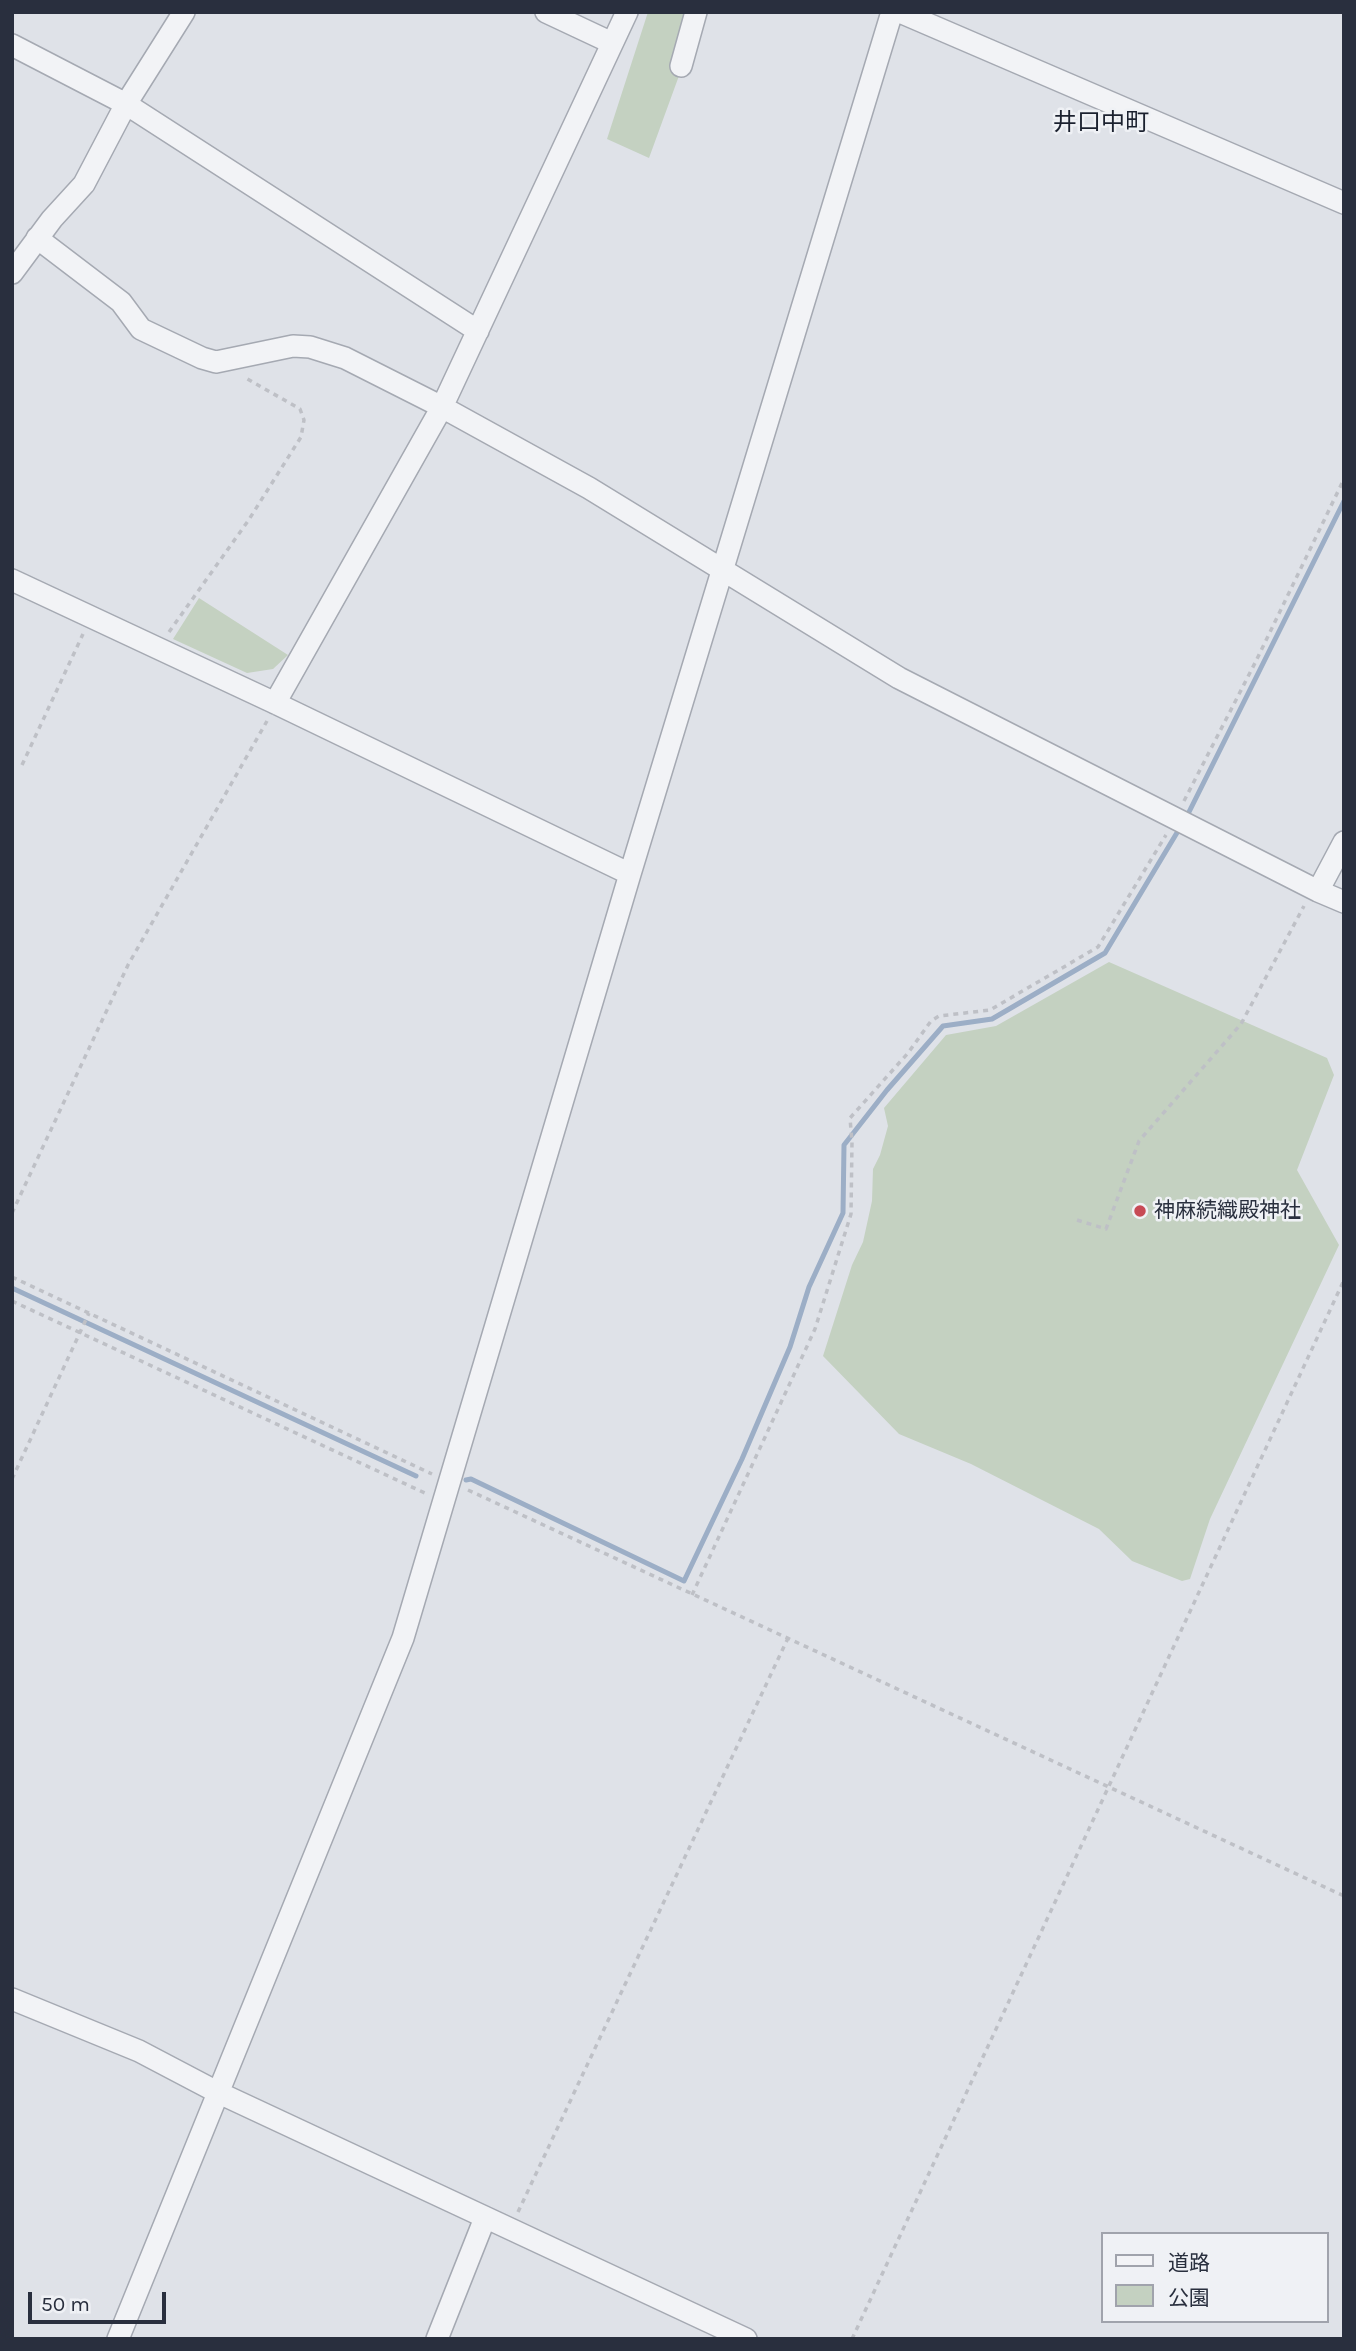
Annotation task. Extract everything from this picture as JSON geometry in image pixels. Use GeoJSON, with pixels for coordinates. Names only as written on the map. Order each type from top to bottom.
{"type":"FeatureCollection","features":[{"type":"Feature","properties":{"kind":"street"},"geometry":{"type":"LineString","coordinates":[[12,273],[37,238],[85,184],[126,104],[184,12]]}},
{"type":"Feature","properties":{"kind":"street"},"geometry":{"type":"LineString","coordinates":[[546,12],[612,43]]}},
{"type":"Feature","properties":{"kind":"street"},"geometry":{"type":"LineString","coordinates":[[275,703],[442,407],[627,12]]}},
{"type":"Feature","properties":{"kind":"street"},"geometry":{"type":"LineString","coordinates":[[681,66],[696,12]]}},
{"type":"Feature","properties":{"kind":"street"},"geometry":{"type":"LineString","coordinates":[[118,2339],[403,1638],[892,12]]}},
{"type":"Feature","properties":{"kind":"street"},"geometry":{"type":"LineString","coordinates":[[900,12],[1344,203]]}},
{"type":"Feature","properties":{"kind":"street"},"geometry":{"type":"LineString","coordinates":[[12,45],[126,104],[478,331]]}},
{"type":"Feature","properties":{"kind":"street"},"geometry":{"type":"LineString","coordinates":[[37,238],[121,302],[141,329],[216,362],[293,346],[310,347],[345,358],[442,407],[589,488],[899,678],[1315,890],[1344,902]]}},
{"type":"Feature","properties":{"kind":"street"},"geometry":{"type":"LineString","coordinates":[[12,580],[631,874]]}},
{"type":"Feature","properties":{"kind":"street"},"geometry":{"type":"LineString","coordinates":[[1315,890],[1344,842]]}},
{"type":"Feature","properties":{"kind":"street"},"geometry":{"type":"LineString","coordinates":[[12,1999],[139,2051],[217,2092],[746,2339]]}},
{"type":"Feature","properties":{"kind":"street"},"geometry":{"type":"LineString","coordinates":[[437,2339],[485,2218]]}},
{"type":"Feature","properties":{"kind":"path"},"geometry":{"type":"LineString","coordinates":[[158,648],[248,521],[301,437],[304,420],[300,409],[236,373],[227,361]]}},
{"type":"Feature","properties":{"kind":"path"},"geometry":{"type":"LineString","coordinates":[[692,1595],[815,1329],[851,1214],[850,1118],[908,1053],[931,1021],[939,1016],[989,1010],[1098,947],[1166,835],[1181,821],[1183,803],[1344,479]]}},
{"type":"Feature","properties":{"kind":"path"},"geometry":{"type":"LineString","coordinates":[[22,765],[91,616]]}},
{"type":"Feature","properties":{"kind":"path"},"geometry":{"type":"LineString","coordinates":[[12,1213],[128,965],[275,703]]}},
{"type":"Feature","properties":{"kind":"path"},"geometry":{"type":"LineString","coordinates":[[1077,1220],[1106,1229],[1139,1141],[1241,1024],[1315,890]]}},
{"type":"Feature","properties":{"kind":"path"},"geometry":{"type":"LineString","coordinates":[[12,1277],[448,1492]]}},
{"type":"Feature","properties":{"kind":"path"},"geometry":{"type":"LineString","coordinates":[[852,2339],[1344,1280]]}},
{"type":"Feature","properties":{"kind":"path"},"geometry":{"type":"LineString","coordinates":[[12,1301],[448,1492],[692,1595],[1344,1896]]}},
{"type":"Feature","properties":{"kind":"path"},"geometry":{"type":"LineString","coordinates":[[12,1479],[88,1315]]}},
{"type":"Feature","properties":{"kind":"path"},"geometry":{"type":"LineString","coordinates":[[509,2230],[788,1638]]}},
{"type":"Feature","properties":{"kind":"green space"},"geometry":{"type":"Polygon","coordinates":[[[648,12],[689,12],[680,73],[649,158],[607,139],[648,12]]]}},
{"type":"Feature","properties":{"kind":"green space"},"geometry":{"type":"Polygon","coordinates":[[[199,598],[288,655],[273,669],[247,673],[173,639],[199,598]]]}},
{"type":"Feature","properties":{"kind":"green space"},"geometry":{"type":"Polygon","coordinates":[[[1109,962],[1327,1058],[1334,1075],[1297,1170],[1339,1245],[1210,1519],[1190,1579],[1182,1581],[1132,1561],[1099,1529],[971,1464],[899,1434],[823,1356],[852,1265],[863,1242],[872,1201],[873,1169],[888,1126],[884,1108],[946,1035],[996,1026],[1109,962]]]}},
{"type":"Feature","properties":{"kind":"waterway"},"geometry":{"type":"LineString","coordinates":[[1186,818],[1344,501]]}},
{"type":"Feature","properties":{"kind":"waterway"},"geometry":{"type":"LineString","coordinates":[[466,1480],[471,1479],[684,1581],[742,1459],[790,1347],[809,1287],[843,1213],[844,1145],[887,1090],[943,1026],[992,1019],[1105,953],[1181,826]]}},
{"type":"Feature","properties":{"kind":"waterway"},"geometry":{"type":"LineString","coordinates":[[12,1288],[416,1476]]}},
{"type":"Feature","properties":{"kind":"place","name":"神麻続織殿神社"},"geometry":{"type":"Point","coordinates":[1140,1211]}},
{"type":"Feature","properties":{"kind":"district","name":"井口中町"},"geometry":{"type":"Point","coordinates":[1101,123]}}]}
